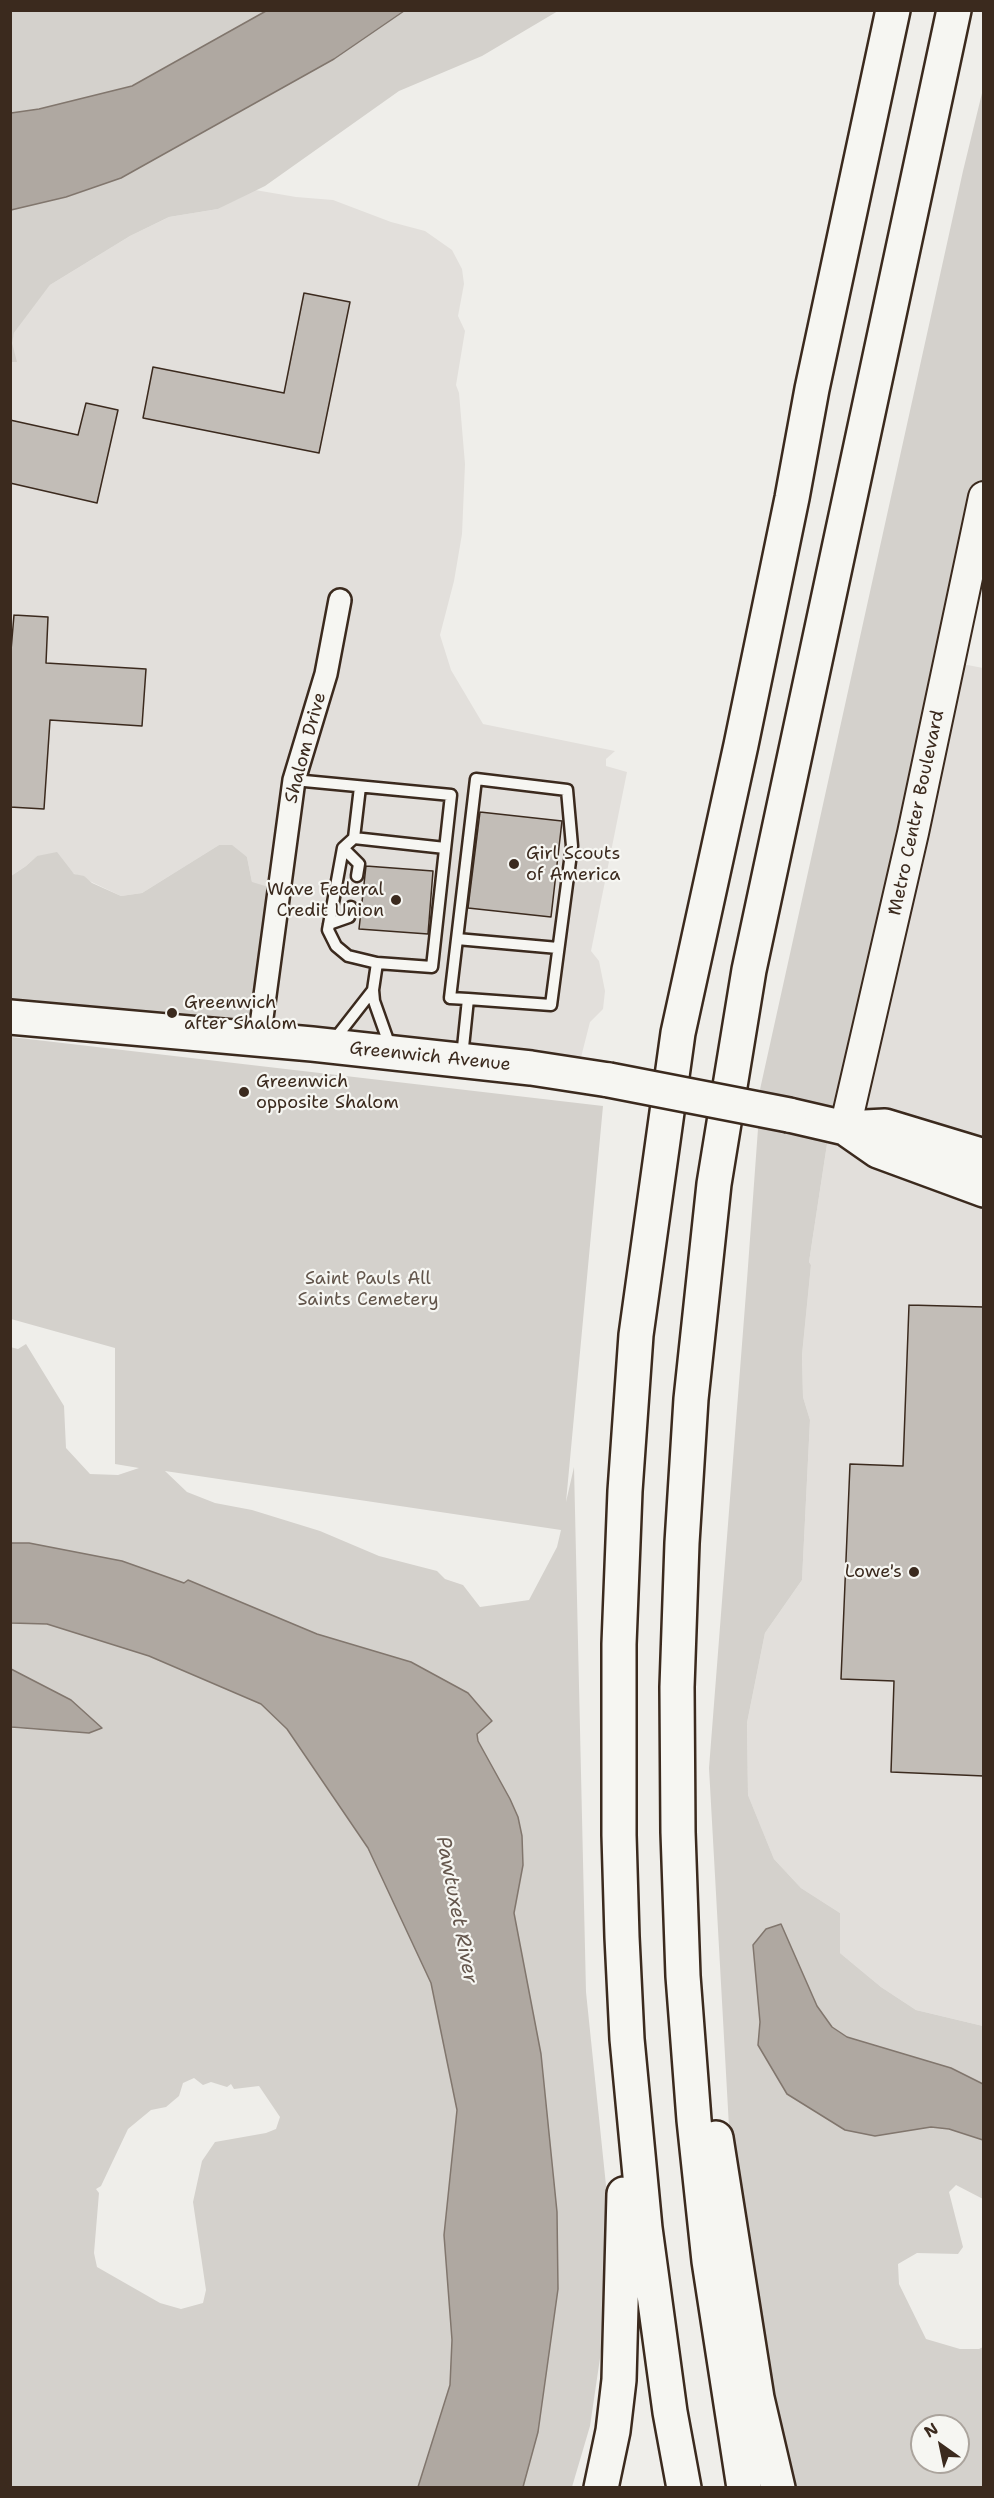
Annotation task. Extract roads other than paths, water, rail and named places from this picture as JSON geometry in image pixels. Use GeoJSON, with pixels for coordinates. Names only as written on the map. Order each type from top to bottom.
{"type":"FeatureCollection","features":[{"type":"Feature","properties":{"kind":"main road"},"geometry":{"type":"LineString","coordinates":[[601,2487],[614,2431],[621,2355],[627,2039],[619,1835],[619,1644],[625,1491],[636,1335],[678,1033],[741,745],[812,389],[893,10]]}},
{"type":"Feature","properties":{"kind":"main road"},"geometry":{"type":"LineString","coordinates":[[744,2487],[724,2368],[701,2190],[687,2036],[680,1904],[678,1687],[685,1471],[699,1317],[724,1115],[763,900],[954,10]]}},
{"type":"Feature","properties":{"kind":"main road","name":"Greenwich Avenue"},"geometry":{"type":"LineString","coordinates":[[10,1017],[329,1045],[609,1080],[845,1128],[885,1126],[984,1156]]}},
{"type":"Feature","properties":{"kind":"main road","name":"Greenwich Avenue"},"geometry":{"type":"LineString","coordinates":[[845,1128],[878,1151],[984,1190]]}},
{"type":"Feature","properties":{"kind":"main road"},"geometry":{"type":"LineString","coordinates":[[680,1904],[757,2398],[778,2487]]}},
{"type":"Feature","properties":{"kind":"main road"},"geometry":{"type":"LineString","coordinates":[[627,2039],[648,2251],[668,2401],[684,2487]]}},
{"type":"Feature","properties":{"kind":"street","name":"Metro Center Boulevard"},"geometry":{"type":"LineString","coordinates":[[845,1128],[914,833],[984,497]]}},
{"type":"Feature","properties":{"kind":"street","name":"Shalom Drive"},"geometry":{"type":"LineString","coordinates":[[259,1040],[294,780],[326,674],[340,600]]}},
{"type":"Feature","properties":{"kind":"lane"},"geometry":{"type":"LineString","coordinates":[[476,779],[567,790],[572,846],[558,948],[551,1005],[450,998],[476,779]]}},
{"type":"Feature","properties":{"kind":"lane"},"geometry":{"type":"LineString","coordinates":[[294,780],[451,795],[432,966],[377,963],[348,956],[336,946],[328,930],[343,848],[354,838],[360,787]]}},
{"type":"Feature","properties":{"kind":"lane"},"geometry":{"type":"LineString","coordinates":[[354,838],[445,848]]}},
{"type":"Feature","properties":{"kind":"lane"},"geometry":{"type":"LineString","coordinates":[[343,848],[359,864],[357,876]]}},
{"type":"Feature","properties":{"kind":"lane"},"geometry":{"type":"LineString","coordinates":[[329,924],[349,917],[351,907]]}},
{"type":"Feature","properties":{"kind":"lane"},"geometry":{"type":"LineString","coordinates":[[457,939],[558,948]]}},
{"type":"Feature","properties":{"kind":"lane"},"geometry":{"type":"LineString","coordinates":[[377,963],[373,990],[374,1001],[392,1053]]}},
{"type":"Feature","properties":{"kind":"lane"},"geometry":{"type":"LineString","coordinates":[[329,1045],[373,990]]}},
{"type":"Feature","properties":{"kind":"lane"},"geometry":{"type":"LineString","coordinates":[[461,1060],[468,999]]}},
{"type":"Feature","properties":{"kind":"water"},"geometry":{"type":"Polygon","coordinates":[[[266,11],[404,11],[334,59],[121,178],[66,197],[11,210],[11,113],[39,109],[132,86],[266,11]]]}},
{"type":"Feature","properties":{"kind":"water","name":"Pawtuxet River"},"geometry":{"type":"Polygon","coordinates":[[[11,1543],[29,1543],[122,1561],[184,1583],[188,1580],[317,1634],[411,1662],[468,1693],[492,1721],[477,1734],[478,1741],[518,1817],[522,1836],[523,1865],[514,1913],[541,2054],[557,2212],[558,2289],[538,2432],[523,2487],[418,2487],[450,2385],[452,2340],[444,2235],[457,2110],[431,1983],[368,1848],[287,1729],[261,1704],[149,1656],[47,1624],[11,1623],[11,1543]]]}},
{"type":"Feature","properties":{"kind":"water"},"geometry":{"type":"Polygon","coordinates":[[[11,1669],[71,1700],[102,1728],[89,1733],[11,1727],[11,1669]]]}},
{"type":"Feature","properties":{"kind":"water"},"geometry":{"type":"Polygon","coordinates":[[[781,1924],[817,2006],[832,2027],[847,2037],[951,2068],[983,2084],[983,2140],[949,2129],[931,2127],[875,2136],[845,2130],[787,2094],[758,2045],[760,2022],[753,1945],[766,1929],[781,1924]]]}},
{"type":"Feature","properties":{"kind":"place","name":"Girl Scouts of America"},"geometry":{"type":"Point","coordinates":[514,864]}},
{"type":"Feature","properties":{"kind":"place","name":"Wave Federal Credit Union"},"geometry":{"type":"Point","coordinates":[396,900]}},
{"type":"Feature","properties":{"kind":"place","name":"Greenwich after Shalom"},"geometry":{"type":"Point","coordinates":[172,1013]}},
{"type":"Feature","properties":{"kind":"place","name":"Greenwich opposite Shalom"},"geometry":{"type":"Point","coordinates":[244,1092]}},
{"type":"Feature","properties":{"kind":"place","name":"Lowe's"},"geometry":{"type":"Point","coordinates":[914,1572]}},
{"type":"Feature","properties":{"kind":"park label","name":"Saint Pauls All Saints Cemetery"},"geometry":{"type":"Point","coordinates":[368,1289]}}]}
